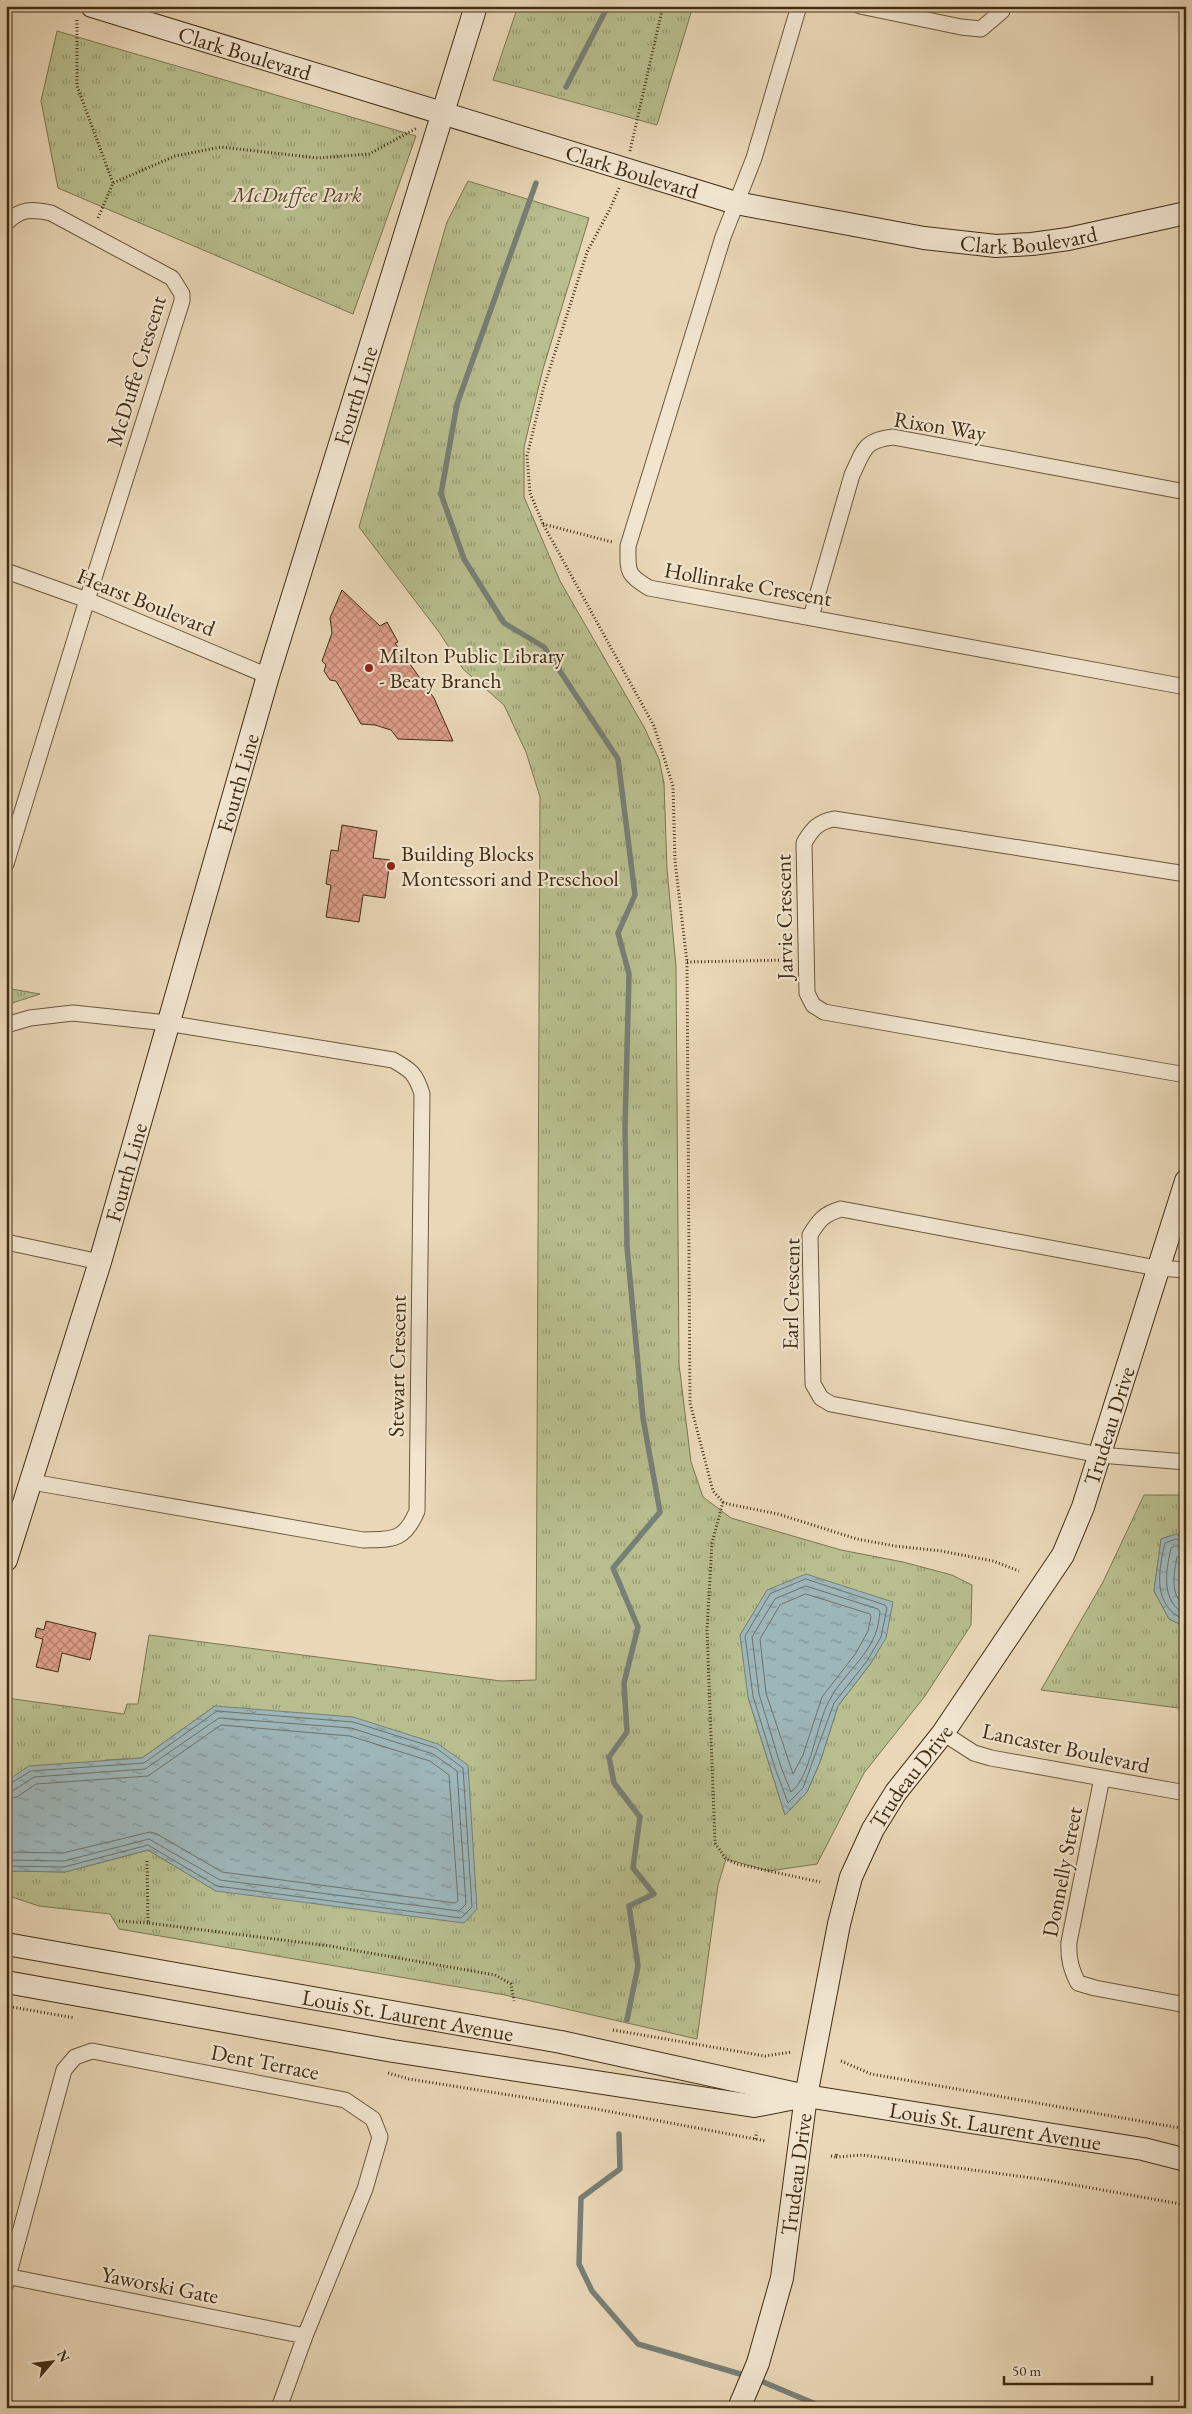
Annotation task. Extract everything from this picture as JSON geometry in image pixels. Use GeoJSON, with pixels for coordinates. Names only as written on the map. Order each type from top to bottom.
{"type":"FeatureCollection","features":[{"type":"Feature","properties":{"kind":"main road","name":"Fourth Line"},"geometry":{"type":"LineString","coordinates":[[6,1560],[100,1262],[268,676],[476,6]]}},
{"type":"Feature","properties":{"kind":"main road","name":"Clark Boulevard"},"geometry":{"type":"LineString","coordinates":[[85,11],[443,113],[736,202],[924,238],[996,246],[1032,244],[1068,239],[1186,213]]}},
{"type":"Feature","properties":{"kind":"main road","name":"Trudeau Drive"},"geometry":{"type":"LineString","coordinates":[[739,2408],[758,2362],[782,2278],[806,2096],[839,1924],[852,1876],[873,1829],[896,1792],[943,1733],[1063,1555],[1083,1507],[1186,1181]]}},
{"type":"Feature","properties":{"kind":"main road","name":"Louis St. Laurent Avenue"},"geometry":{"type":"LineString","coordinates":[[6,1944],[561,2042],[806,2096],[1143,2150],[1186,2160]]}},
{"type":"Feature","properties":{"kind":"main road","name":"Louis St. Laurent Avenue"},"geometry":{"type":"LineString","coordinates":[[6,1982],[393,2051],[754,2106],[806,2096]]}},
{"type":"Feature","properties":{"kind":"street","name":"Hollinrake Crescent"},"geometry":{"type":"LineString","coordinates":[[799,6],[754,158],[723,237],[628,546],[628,566],[632,577],[649,588],[1186,687]]}},
{"type":"Feature","properties":{"kind":"street"},"geometry":{"type":"LineString","coordinates":[[860,6],[962,27],[981,29],[1002,11],[1004,6]]}},
{"type":"Feature","properties":{"kind":"street","name":"McDuffe Crescent"},"geometry":{"type":"LineString","coordinates":[[6,223],[15,214],[34,209],[51,214],[172,278],[179,286],[182,302],[87,600],[6,864]]}},
{"type":"Feature","properties":{"kind":"street","name":"Rixon Way"},"geometry":{"type":"LineString","coordinates":[[811,617],[852,475],[862,453],[877,438],[893,437],[1186,492]]}},
{"type":"Feature","properties":{"kind":"street","name":"Hearst Boulevard"},"geometry":{"type":"LineString","coordinates":[[6,571],[87,600],[268,676]]}},
{"type":"Feature","properties":{"kind":"street","name":"Jarvie Crescent"},"geometry":{"type":"LineString","coordinates":[[1186,874],[834,819],[822,821],[812,830],[804,843],[807,993],[814,1004],[824,1012],[1186,1075]]}},
{"type":"Feature","properties":{"kind":"street","name":"Stewart Crescent"},"geometry":{"type":"LineString","coordinates":[[6,1025],[30,1018],[73,1013],[167,1023],[393,1060],[409,1069],[417,1078],[422,1101],[417,1511],[412,1523],[398,1537],[389,1540],[363,1540],[32,1482]]}},
{"type":"Feature","properties":{"kind":"street","name":"Earl Crescent"},"geometry":{"type":"LineString","coordinates":[[1186,1270],[1157,1268],[841,1209],[828,1213],[819,1220],[810,1235],[813,1384],[821,1398],[831,1404],[1100,1455],[1186,1462]]}},
{"type":"Feature","properties":{"kind":"street"},"geometry":{"type":"LineString","coordinates":[[6,1242],[100,1262]]}},
{"type":"Feature","properties":{"kind":"street","name":"Lancaster Boulevard"},"geometry":{"type":"LineString","coordinates":[[943,1733],[974,1753],[991,1758],[1186,1793]]}},
{"type":"Feature","properties":{"kind":"street","name":"Donnelly Street"},"geometry":{"type":"LineString","coordinates":[[1102,1778],[1069,1942],[1068,1956],[1071,1969],[1078,1983],[1095,1988],[1186,2005]]}},
{"type":"Feature","properties":{"kind":"street","name":"Dent Terrace"},"geometry":{"type":"LineString","coordinates":[[7,2279],[64,2070],[75,2058],[92,2050],[346,2100],[373,2119],[380,2137],[366,2188],[305,2336],[279,2408]]}},
{"type":"Feature","properties":{"kind":"street","name":"Yaworski Gate"},"geometry":{"type":"LineString","coordinates":[[7,2279],[305,2336]]}},
{"type":"Feature","properties":{"kind":"path"},"geometry":{"type":"LineString","coordinates":[[663,6],[626,169],[610,209],[587,252],[540,400],[527,456],[530,493],[543,524],[654,726],[673,786],[675,861],[687,962],[690,1403],[713,1490],[723,1502],[778,1514],[857,1539],[941,1551],[993,1561],[1019,1571]]}},
{"type":"Feature","properties":{"kind":"path"},"geometry":{"type":"LineString","coordinates":[[85,11],[77,86],[113,183]]}},
{"type":"Feature","properties":{"kind":"path"},"geometry":{"type":"LineString","coordinates":[[91,234],[113,183],[175,156],[221,147],[318,158],[370,154],[443,113]]}},
{"type":"Feature","properties":{"kind":"path"},"geometry":{"type":"LineString","coordinates":[[543,524],[628,546]]}},
{"type":"Feature","properties":{"kind":"path"},"geometry":{"type":"LineString","coordinates":[[687,962],[806,960]]}},
{"type":"Feature","properties":{"kind":"path"},"geometry":{"type":"LineString","coordinates":[[723,1502],[711,1548],[708,1630],[715,1843],[726,1859],[738,1864],[820,1882]]}},
{"type":"Feature","properties":{"kind":"path"},"geometry":{"type":"LineString","coordinates":[[147,1861],[148,1923]]}},
{"type":"Feature","properties":{"kind":"path"},"geometry":{"type":"LineString","coordinates":[[119,1921],[330,1946],[495,1975],[511,1984],[514,2001]]}},
{"type":"Feature","properties":{"kind":"path"},"geometry":{"type":"LineString","coordinates":[[841,2061],[871,2074],[1186,2130]]}},
{"type":"Feature","properties":{"kind":"path"},"geometry":{"type":"LineString","coordinates":[[755,2139],[757,2132]]}},
{"type":"Feature","properties":{"kind":"path"},"geometry":{"type":"LineString","coordinates":[[747,2137],[766,2142]]}},
{"type":"Feature","properties":{"kind":"path"},"geometry":{"type":"LineString","coordinates":[[837,2152],[833,2156],[862,2154],[1037,2178],[1186,2205]]}},
{"type":"Feature","properties":{"kind":"green space"},"geometry":{"type":"Polygon","coordinates":[[[518,6],[693,6],[657,125],[493,80],[518,6]]]}},
{"type":"Feature","properties":{"kind":"green space","name":"McDuffee Park"},"geometry":{"type":"Polygon","coordinates":[[[57,31],[416,136],[353,314],[58,188],[41,101],[57,31]]]}},
{"type":"Feature","properties":{"kind":"green space"},"geometry":{"type":"Polygon","coordinates":[[[468,181],[589,218],[543,369],[524,447],[524,497],[560,581],[644,727],[659,759],[664,783],[667,869],[676,967],[679,1364],[691,1462],[703,1497],[731,1518],[841,1550],[903,1562],[952,1575],[972,1585],[971,1625],[925,1696],[864,1773],[817,1864],[769,1871],[726,1859],[718,1885],[697,2039],[505,1995],[119,1929],[110,1914],[39,1906],[6,1895],[6,1871],[65,1872],[148,1850],[216,1891],[215,1706],[142,1758],[106,1760],[6,1793],[6,1698],[124,1714],[127,1704],[138,1704],[149,1635],[501,1681],[536,1680],[540,797],[526,752],[504,705],[463,669],[439,632],[359,527],[447,222],[468,181]],[[871,1663],[748,1697],[785,1815],[807,1792],[820,1762],[838,1706],[871,1663]]]}},
{"type":"Feature","properties":{"kind":"green space"},"geometry":{"type":"Polygon","coordinates":[[[6,988],[40,994],[6,1005],[6,988]]]}},
{"type":"Feature","properties":{"kind":"green space"},"geometry":{"type":"Polygon","coordinates":[[[1144,1495],[1186,1495],[1186,1539],[1176,1534],[1161,1539],[1154,1591],[1169,1619],[1186,1627],[1186,1709],[1041,1690],[1103,1582],[1144,1495]]]}},
{"type":"Feature","properties":{"kind":"water"},"geometry":{"type":"Polygon","coordinates":[[[1176,1534],[1186,1539],[1186,1627],[1169,1619],[1154,1591],[1161,1539],[1176,1534]]]}},
{"type":"Feature","properties":{"kind":"water"},"geometry":{"type":"Polygon","coordinates":[[[806,1574],[893,1602],[886,1638],[871,1663],[838,1706],[820,1762],[807,1792],[785,1815],[748,1697],[740,1635],[767,1590],[806,1574]]]}},
{"type":"Feature","properties":{"kind":"water"},"geometry":{"type":"Polygon","coordinates":[[[215,1706],[353,1717],[438,1744],[468,1765],[477,1909],[464,1923],[216,1891],[148,1850],[65,1872],[6,1871],[6,1793],[8,1780],[29,1766],[142,1758],[215,1706]]]}},
{"type":"Feature","properties":{"kind":"building","name":"Milton Public Library - Beaty Branch"},"geometry":{"type":"Polygon","coordinates":[[[342,590],[380,626],[387,622],[398,642],[395,643],[434,698],[453,741],[398,739],[391,730],[375,725],[361,724],[336,681],[330,680],[324,671],[326,665],[322,661],[332,633],[330,618],[342,590]]]}},
{"type":"Feature","properties":{"kind":"building"},"geometry":{"type":"Polygon","coordinates":[[[342,825],[377,831],[373,858],[390,860],[385,898],[363,895],[359,922],[326,917],[331,885],[326,884],[331,850],[338,851],[342,825]]]}},
{"type":"Feature","properties":{"kind":"building"},"geometry":{"type":"Polygon","coordinates":[[[46,1621],[96,1633],[90,1660],[62,1653],[58,1672],[36,1667],[43,1639],[35,1637],[37,1628],[44,1630],[46,1621]]]}},
{"type":"Feature","properties":{"kind":"waterway"},"geometry":{"type":"LineString","coordinates":[[566,87],[608,6]]}},
{"type":"Feature","properties":{"kind":"waterway"},"geometry":{"type":"LineString","coordinates":[[536,183],[457,404],[441,494],[464,559],[504,623],[544,647],[618,759],[635,895],[618,933],[629,974],[625,1128],[627,1247],[643,1418],[660,1512],[613,1568],[638,1627],[624,1683],[627,1732],[609,1757],[614,1783],[640,1817],[633,1868],[654,1894],[629,1906],[638,1966],[627,2020]]}},
{"type":"Feature","properties":{"kind":"waterway"},"geometry":{"type":"LineString","coordinates":[[619,2134],[620,2169],[581,2198],[579,2264],[592,2291],[638,2344],[747,2376]]}},
{"type":"Feature","properties":{"kind":"waterway"},"geometry":{"type":"LineString","coordinates":[[756,2379],[825,2408]]}},
{"type":"Feature","properties":{"kind":"place","name":"Milton Public Library - Beaty Branch"},"geometry":{"type":"Point","coordinates":[369,668]}},
{"type":"Feature","properties":{"kind":"place","name":"Building Blocks Montessori and Preschool"},"geometry":{"type":"Point","coordinates":[391,866]}}]}
